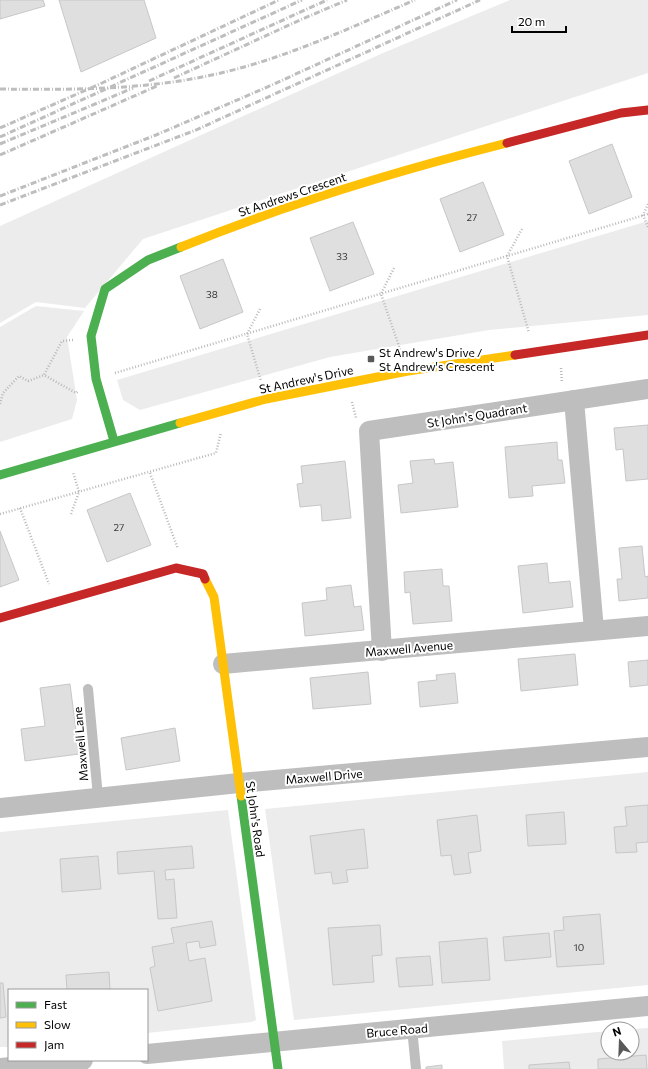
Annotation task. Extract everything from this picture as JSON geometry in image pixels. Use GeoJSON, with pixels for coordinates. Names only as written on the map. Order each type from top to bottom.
{"type":"FeatureCollection","features":[{"type":"Feature","properties":{"kind":"street","name":"St Andrews Crescent"},"geometry":{"type":"LineString","coordinates":[[114,440],[96,379],[91,336],[105,289],[148,260],[228,228],[362,183],[490,147],[621,113],[648,110]]}},
{"type":"Feature","properties":{"kind":"street","name":"St Andrew's Drive"},"geometry":{"type":"LineString","coordinates":[[0,475],[114,440],[266,399],[408,371],[648,335]]}},
{"type":"Feature","properties":{"kind":"street","name":"St John's Quadrant"},"geometry":{"type":"LineString","coordinates":[[369,431],[648,389]]}},
{"type":"Feature","properties":{"kind":"street"},"geometry":{"type":"LineString","coordinates":[[568,401],[594,630]]}},
{"type":"Feature","properties":{"kind":"street"},"geometry":{"type":"LineString","coordinates":[[369,431],[382,651]]}},
{"type":"Feature","properties":{"kind":"street"},"geometry":{"type":"LineString","coordinates":[[0,618],[176,568]]}},
{"type":"Feature","properties":{"kind":"street","name":"St John's Road"},"geometry":{"type":"LineString","coordinates":[[176,568],[203,574],[214,597],[278,1069]]}},
{"type":"Feature","properties":{"kind":"street","name":"Maxwell Avenue"},"geometry":{"type":"LineString","coordinates":[[223,664],[382,651],[648,626]]}},
{"type":"Feature","properties":{"kind":"street","name":"Maxwell Drive"},"geometry":{"type":"LineString","coordinates":[[0,808],[239,783],[648,747]]}},
{"type":"Feature","properties":{"kind":"street","name":"Bruce Road"},"geometry":{"type":"LineString","coordinates":[[148,1054],[648,1006]]}},
{"type":"Feature","properties":{"kind":"street"},"geometry":{"type":"LineString","coordinates":[[0,1068],[73,1061]]}},
{"type":"Feature","properties":{"kind":"lane","name":"Maxwell Lane"},"geometry":{"type":"LineString","coordinates":[[88,689],[98,797]]}},
{"type":"Feature","properties":{"kind":"lane"},"geometry":{"type":"LineString","coordinates":[[412,1028],[416,1069]]}},
{"type":"Feature","properties":{"kind":"path"},"geometry":{"type":"LineString","coordinates":[[648,204],[643,215],[648,228]]}},
{"type":"Feature","properties":{"kind":"path"},"geometry":{"type":"LineString","coordinates":[[44,375],[76,393],[96,379],[648,214]]}},
{"type":"Feature","properties":{"kind":"path"},"geometry":{"type":"LineString","coordinates":[[522,229],[507,256],[534,353]]}},
{"type":"Feature","properties":{"kind":"path"},"geometry":{"type":"LineString","coordinates":[[394,268],[381,294],[408,371]]}},
{"type":"Feature","properties":{"kind":"path"},"geometry":{"type":"LineString","coordinates":[[260,310],[247,334],[266,399]]}},
{"type":"Feature","properties":{"kind":"path"},"geometry":{"type":"LineString","coordinates":[[0,404],[3,393],[19,376],[28,381],[44,375],[62,342],[91,336]]}},
{"type":"Feature","properties":{"kind":"path"},"geometry":{"type":"LineString","coordinates":[[561,348],[568,401]]}},
{"type":"Feature","properties":{"kind":"path"},"geometry":{"type":"LineString","coordinates":[[348,382],[356,420],[369,431]]}},
{"type":"Feature","properties":{"kind":"path"},"geometry":{"type":"LineString","coordinates":[[0,514],[216,453],[226,410]]}},
{"type":"Feature","properties":{"kind":"path"},"geometry":{"type":"LineString","coordinates":[[150,472],[178,547],[176,568]]}},
{"type":"Feature","properties":{"kind":"path"},"geometry":{"type":"LineString","coordinates":[[71,514],[79,492]]}},
{"type":"Feature","properties":{"kind":"path"},"geometry":{"type":"LineString","coordinates":[[20,508],[56,602]]}},
{"type":"Feature","properties":{"kind":"shaded area"},"geometry":{"type":"Polygon","coordinates":[[[510,0],[648,0],[648,73],[143,239],[85,308],[36,302],[0,323],[0,226],[383,53],[510,0]]]}},
{"type":"Feature","properties":{"kind":"shaded area"},"geometry":{"type":"Polygon","coordinates":[[[648,221],[648,315],[489,330],[330,357],[140,410],[123,400],[117,380],[648,221]]]}},
{"type":"Feature","properties":{"kind":"shaded area"},"geometry":{"type":"Polygon","coordinates":[[[36,306],[84,311],[67,337],[77,400],[72,419],[0,442],[0,327],[36,306]]]}},
{"type":"Feature","properties":{"kind":"shaded area"},"geometry":{"type":"Polygon","coordinates":[[[648,772],[648,985],[294,1020],[265,809],[648,772]],[[364,829],[310,836],[315,874],[331,872],[333,884],[348,882],[346,870],[368,867],[364,829]],[[430,956],[396,958],[399,987],[432,985],[430,956]]]}},
{"type":"Feature","properties":{"kind":"shaded area"},"geometry":{"type":"Polygon","coordinates":[[[228,810],[256,1020],[252,1022],[148,1033],[148,989],[8,989],[8,1047],[0,1047],[0,832],[228,810]]]}},
{"type":"Feature","properties":{"kind":"shaded area"},"geometry":{"type":"Polygon","coordinates":[[[640,1028],[648,1028],[648,1069],[504,1069],[502,1041],[600,1032],[600,1061],[640,1061],[640,1028]]]}},
{"type":"Feature","properties":{"kind":"building"},"geometry":{"type":"Polygon","coordinates":[[[0,0],[43,0],[45,6],[0,19],[0,0]]]}},
{"type":"Feature","properties":{"kind":"building"},"geometry":{"type":"Polygon","coordinates":[[[59,0],[144,0],[156,38],[81,72],[59,0]]]}},
{"type":"Feature","properties":{"kind":"building"},"geometry":{"type":"Polygon","coordinates":[[[612,144],[632,197],[589,214],[569,161],[612,144]]]}},
{"type":"Feature","properties":{"kind":"building"},"geometry":{"type":"Polygon","coordinates":[[[483,182],[504,235],[460,252],[440,199],[483,182]]]}},
{"type":"Feature","properties":{"kind":"building"},"geometry":{"type":"Polygon","coordinates":[[[353,222],[374,274],[330,291],[310,238],[353,222]]]}},
{"type":"Feature","properties":{"kind":"building"},"geometry":{"type":"Polygon","coordinates":[[[223,259],[243,312],[200,329],[180,276],[223,259]]]}},
{"type":"Feature","properties":{"kind":"building"},"geometry":{"type":"Polygon","coordinates":[[[648,425],[648,479],[626,481],[623,449],[616,450],[614,428],[648,425]]]}},
{"type":"Feature","properties":{"kind":"building"},"geometry":{"type":"Polygon","coordinates":[[[557,442],[558,460],[562,460],[565,483],[532,486],[533,496],[509,498],[505,447],[557,442]]]}},
{"type":"Feature","properties":{"kind":"building"},"geometry":{"type":"Polygon","coordinates":[[[434,459],[435,464],[453,462],[458,507],[401,513],[398,485],[413,483],[410,461],[434,459]]]}},
{"type":"Feature","properties":{"kind":"building"},"geometry":{"type":"Polygon","coordinates":[[[345,461],[351,518],[322,521],[321,505],[300,507],[297,484],[303,483],[301,466],[345,461]]]}},
{"type":"Feature","properties":{"kind":"building"},"geometry":{"type":"Polygon","coordinates":[[[130,493],[151,545],[107,562],[87,510],[130,493]]]}},
{"type":"Feature","properties":{"kind":"building"},"geometry":{"type":"Polygon","coordinates":[[[0,531],[19,580],[0,587],[0,531]]]}},
{"type":"Feature","properties":{"kind":"building"},"geometry":{"type":"Polygon","coordinates":[[[642,546],[645,577],[648,576],[648,598],[619,601],[617,579],[622,579],[619,548],[642,546]]]}},
{"type":"Feature","properties":{"kind":"building"},"geometry":{"type":"Polygon","coordinates":[[[547,563],[549,583],[570,581],[573,607],[523,613],[518,566],[547,563]]]}},
{"type":"Feature","properties":{"kind":"building"},"geometry":{"type":"Polygon","coordinates":[[[442,569],[443,586],[449,586],[452,621],[413,624],[410,592],[405,593],[404,572],[442,569]]]}},
{"type":"Feature","properties":{"kind":"building"},"geometry":{"type":"Polygon","coordinates":[[[351,585],[354,607],[361,606],[364,630],[305,636],[302,603],[327,600],[326,588],[351,585]]]}},
{"type":"Feature","properties":{"kind":"building"},"geometry":{"type":"Polygon","coordinates":[[[575,654],[578,685],[521,691],[518,659],[575,654]]]}},
{"type":"Feature","properties":{"kind":"building"},"geometry":{"type":"Polygon","coordinates":[[[648,660],[648,685],[630,687],[628,662],[648,660]]]}},
{"type":"Feature","properties":{"kind":"building"},"geometry":{"type":"Polygon","coordinates":[[[368,672],[371,704],[313,709],[310,678],[368,672]]]}},
{"type":"Feature","properties":{"kind":"building"},"geometry":{"type":"Polygon","coordinates":[[[455,673],[458,703],[420,707],[418,682],[437,680],[436,675],[455,673]]]}},
{"type":"Feature","properties":{"kind":"building"},"geometry":{"type":"Polygon","coordinates":[[[70,684],[79,754],[25,761],[21,729],[45,726],[40,688],[70,684]]]}},
{"type":"Feature","properties":{"kind":"building"},"geometry":{"type":"Polygon","coordinates":[[[175,728],[180,761],[126,770],[121,738],[175,728]]]}},
{"type":"Feature","properties":{"kind":"building"},"geometry":{"type":"Polygon","coordinates":[[[648,805],[648,842],[636,843],[637,852],[616,853],[614,827],[627,826],[625,807],[648,805]]]}},
{"type":"Feature","properties":{"kind":"building"},"geometry":{"type":"Polygon","coordinates":[[[564,812],[566,844],[528,846],[526,815],[564,812]]]}},
{"type":"Feature","properties":{"kind":"building"},"geometry":{"type":"Polygon","coordinates":[[[477,815],[481,851],[468,853],[471,873],[454,875],[451,855],[441,856],[437,820],[477,815]]]}},
{"type":"Feature","properties":{"kind":"building"},"geometry":{"type":"Polygon","coordinates":[[[364,829],[368,868],[346,870],[348,882],[333,884],[331,872],[315,874],[310,836],[364,829]]]}},
{"type":"Feature","properties":{"kind":"building"},"geometry":{"type":"Polygon","coordinates":[[[192,846],[194,868],[165,870],[166,880],[174,879],[177,918],[158,919],[154,871],[118,874],[117,852],[192,846]]]}},
{"type":"Feature","properties":{"kind":"building"},"geometry":{"type":"Polygon","coordinates":[[[98,856],[101,889],[62,892],[60,859],[98,856]]]}},
{"type":"Feature","properties":{"kind":"building"},"geometry":{"type":"Polygon","coordinates":[[[600,914],[604,964],[557,967],[554,931],[564,930],[563,917],[600,914]]]}},
{"type":"Feature","properties":{"kind":"building"},"geometry":{"type":"Polygon","coordinates":[[[212,921],[216,945],[200,948],[199,941],[186,943],[189,961],[205,958],[212,1001],[158,1011],[150,968],[155,966],[152,947],[174,943],[171,928],[212,921]]]}},
{"type":"Feature","properties":{"kind":"building"},"geometry":{"type":"Polygon","coordinates":[[[380,925],[382,955],[372,956],[374,982],[333,985],[328,928],[380,925]]]}},
{"type":"Feature","properties":{"kind":"building"},"geometry":{"type":"Polygon","coordinates":[[[549,933],[551,957],[505,961],[503,937],[549,933]]]}},
{"type":"Feature","properties":{"kind":"building"},"geometry":{"type":"Polygon","coordinates":[[[487,938],[490,980],[442,983],[439,942],[487,938]]]}},
{"type":"Feature","properties":{"kind":"building"},"geometry":{"type":"Polygon","coordinates":[[[430,956],[433,985],[399,987],[396,958],[430,956]]]}},
{"type":"Feature","properties":{"kind":"building"},"geometry":{"type":"Polygon","coordinates":[[[109,972],[110,989],[67,989],[66,975],[109,972]]]}},
{"type":"Feature","properties":{"kind":"building"},"geometry":{"type":"Polygon","coordinates":[[[0,983],[3,983],[6,1017],[0,1018],[0,983]]]}},
{"type":"Feature","properties":{"kind":"building"},"geometry":{"type":"Polygon","coordinates":[[[646,1055],[647,1069],[598,1069],[598,1059],[600,1059],[600,1061],[640,1061],[640,1056],[646,1055]]]}},
{"type":"Feature","properties":{"kind":"building"},"geometry":{"type":"Polygon","coordinates":[[[569,1062],[570,1069],[529,1069],[529,1065],[569,1062]]]}},
{"type":"Feature","properties":{"kind":"building"},"geometry":{"type":"Polygon","coordinates":[[[442,1065],[442,1069],[426,1069],[426,1067],[442,1065]]]}},
{"type":"Feature","properties":{"kind":"railway"},"geometry":{"type":"LineString","coordinates":[[0,128],[102,83],[279,0]]}},
{"type":"Feature","properties":{"kind":"railway"},"geometry":{"type":"LineString","coordinates":[[0,137],[302,0]]}},
{"type":"Feature","properties":{"kind":"railway"},"geometry":{"type":"LineString","coordinates":[[149,81],[327,0]]}},
{"type":"Feature","properties":{"kind":"railway"},"geometry":{"type":"LineString","coordinates":[[174,78],[347,0]]}},
{"type":"Feature","properties":{"kind":"railway"},"geometry":{"type":"LineString","coordinates":[[0,89],[115,88],[173,82],[229,71],[300,48],[415,0]]}},
{"type":"Feature","properties":{"kind":"railway"},"geometry":{"type":"LineString","coordinates":[[0,196],[156,135],[272,85],[457,0]]}},
{"type":"Feature","properties":{"kind":"railway"},"geometry":{"type":"LineString","coordinates":[[0,205],[196,130],[480,0]]}},
{"type":"Feature","properties":{"kind":"railway"},"geometry":{"type":"LineString","coordinates":[[0,155],[157,86]]}},
{"type":"Feature","properties":{"kind":"railway"},"geometry":{"type":"LineString","coordinates":[[0,144],[133,88]]}},
{"type":"Feature","properties":{"kind":"traffic: fast"},"geometry":{"type":"LineString","coordinates":[[114,441],[96,379],[91,336],[105,289],[148,260],[181,247]]}},
{"type":"Feature","properties":{"kind":"traffic: fast"},"geometry":{"type":"LineString","coordinates":[[0,475],[180,423]]}},
{"type":"Feature","properties":{"kind":"traffic: fast"},"geometry":{"type":"LineString","coordinates":[[241,796],[278,1069]]}},
{"type":"Feature","properties":{"kind":"traffic: slow"},"geometry":{"type":"LineString","coordinates":[[181,247],[221,231],[342,189],[507,143]]}},
{"type":"Feature","properties":{"kind":"traffic: slow"},"geometry":{"type":"LineString","coordinates":[[180,423],[266,399],[408,371],[515,355]]}},
{"type":"Feature","properties":{"kind":"traffic: slow"},"geometry":{"type":"LineString","coordinates":[[205,579],[214,597],[241,796]]}},
{"type":"Feature","properties":{"kind":"traffic: jam"},"geometry":{"type":"LineString","coordinates":[[507,143],[621,113],[648,110]]}},
{"type":"Feature","properties":{"kind":"traffic: jam"},"geometry":{"type":"LineString","coordinates":[[515,355],[648,335]]}},
{"type":"Feature","properties":{"kind":"traffic: jam"},"geometry":{"type":"LineString","coordinates":[[0,618],[176,568],[203,574],[205,579]]}},
{"type":"Feature","properties":{"kind":"place","name":"St Andrew's Drive / St Andrew's Crescent"},"geometry":{"type":"Point","coordinates":[371,359]}}]}
